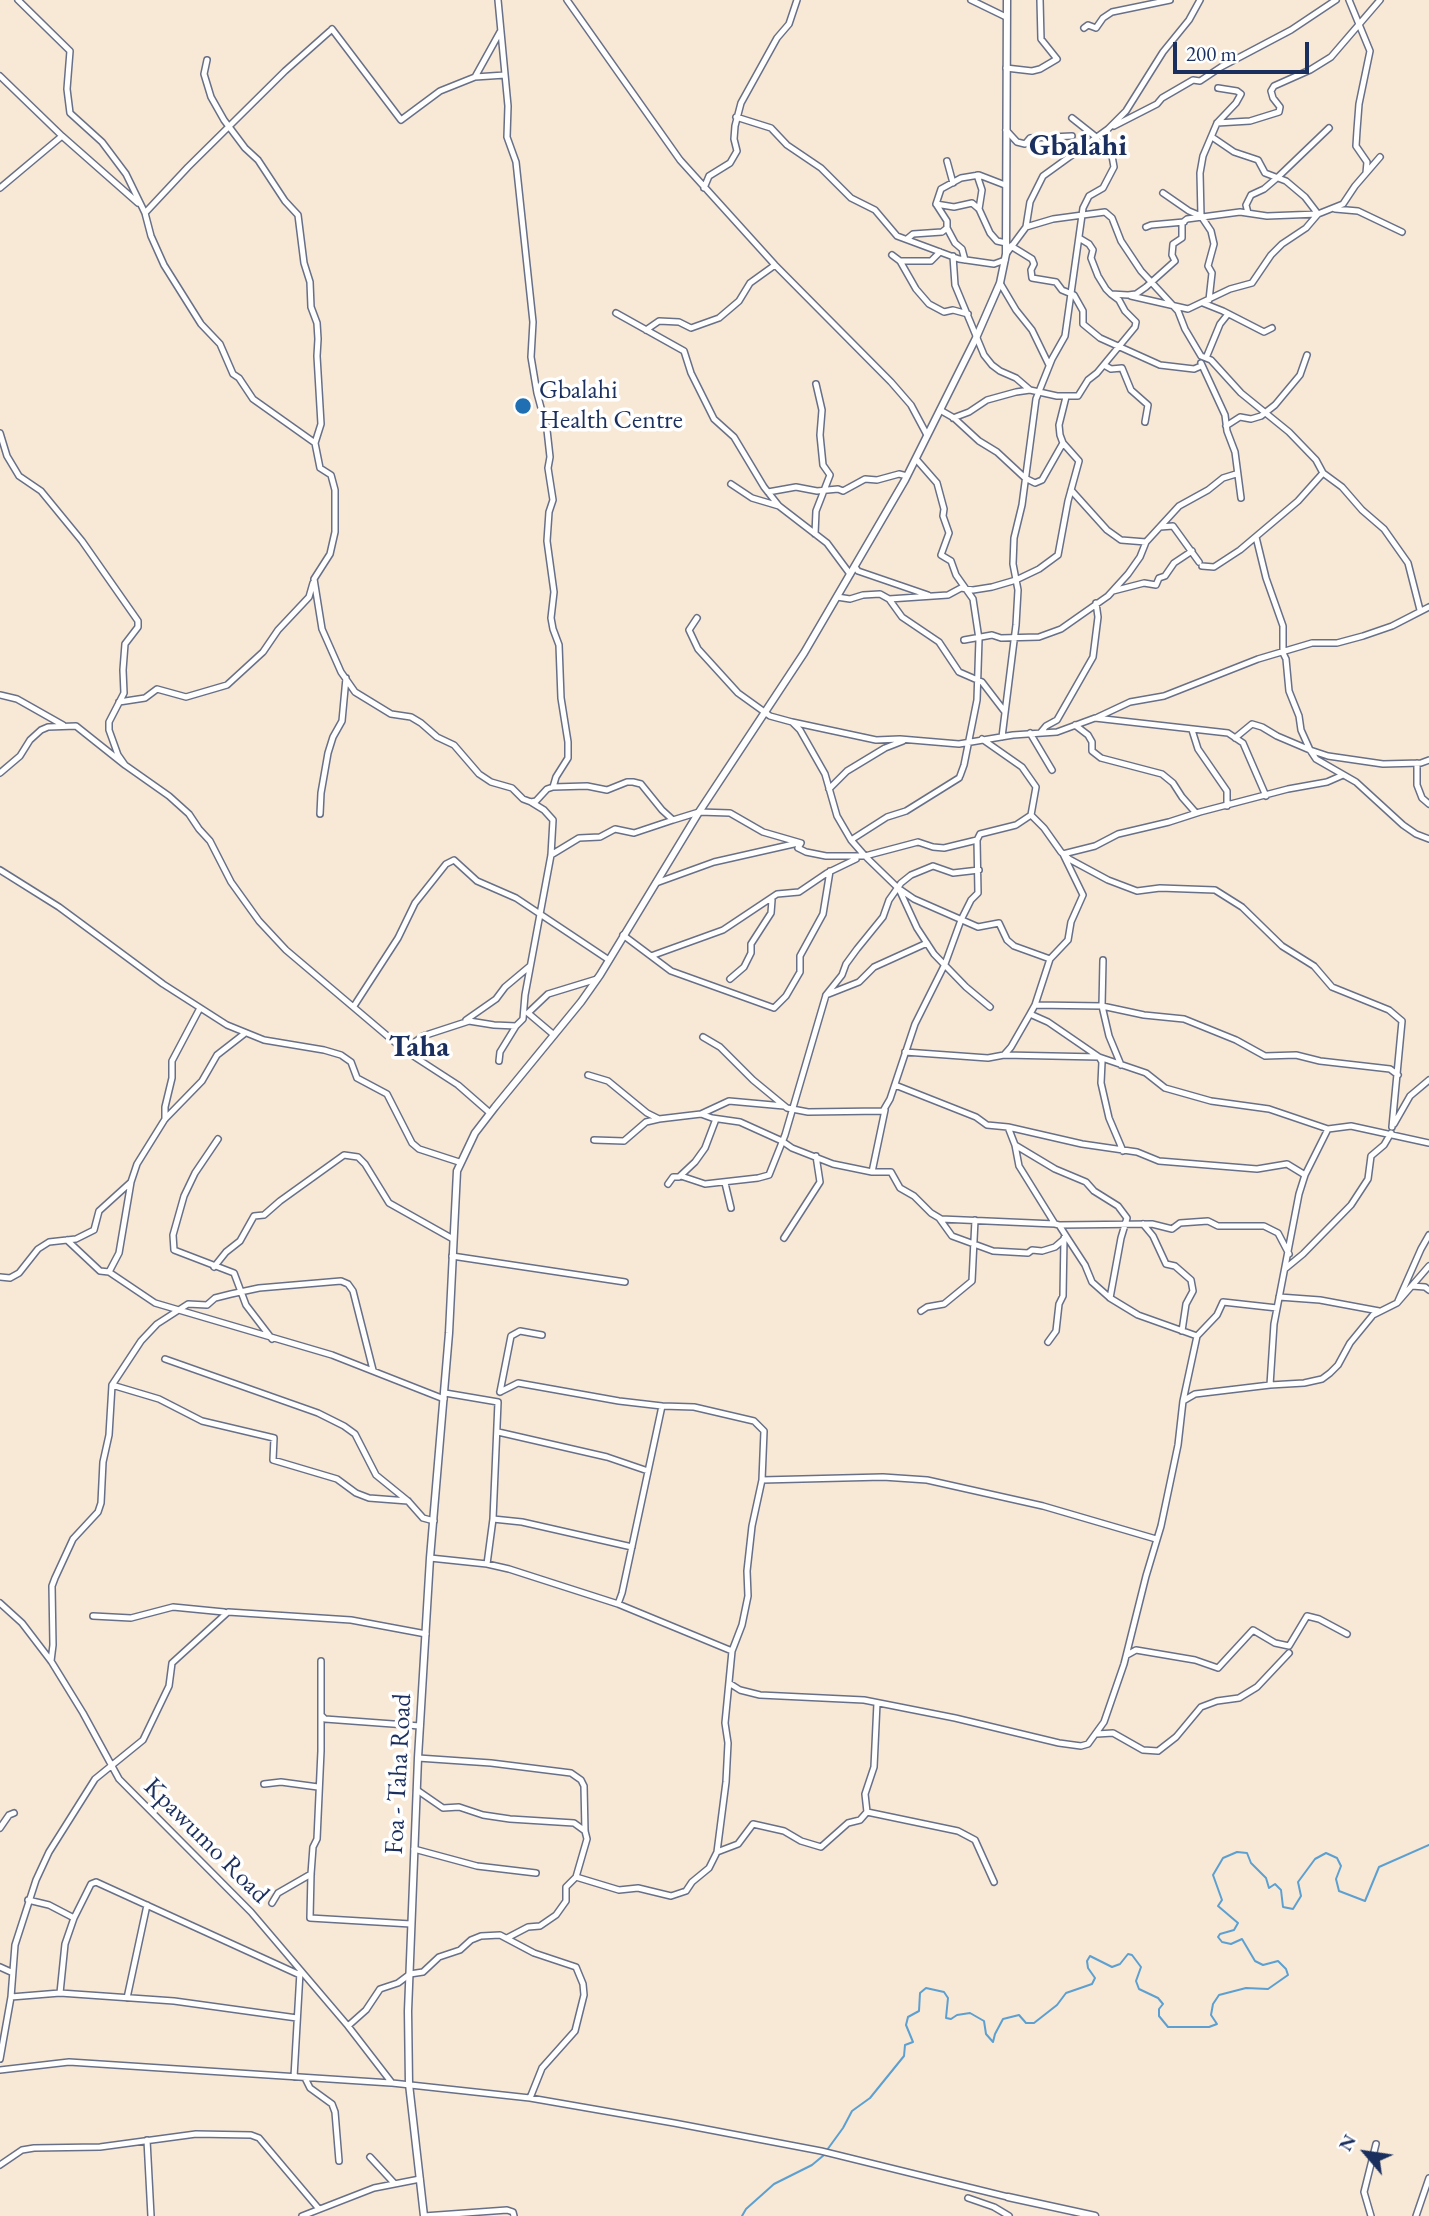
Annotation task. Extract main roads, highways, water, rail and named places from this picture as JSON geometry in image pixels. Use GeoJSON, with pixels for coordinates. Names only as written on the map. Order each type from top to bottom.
{"type":"FeatureCollection","features":[{"type":"Feature","properties":{"kind":"waterway"},"geometry":{"type":"LineString","coordinates":[[827,2150],[852,2111],[870,2098],[904,2056],[905,2045],[913,2042],[906,2025],[908,2017],[919,2011],[920,1993],[926,1988],[944,1992],[948,1998],[946,2018],[970,2013],[984,2021],[986,2034],[993,2042],[1003,2019],[1019,2015],[1026,2023],[1034,2023],[1057,2005],[1066,1993],[1092,1984],[1095,1978],[1088,1968],[1087,1961],[1090,1956],[1112,1967],[1120,1964],[1128,1954],[1132,1955],[1141,1967],[1136,1981],[1139,1989],[1158,1998],[1163,2004],[1159,2009],[1159,2016],[1168,2027],[1209,2027],[1217,2024],[1211,2015],[1213,2004],[1219,1995],[1246,1988],[1268,1989],[1288,1975],[1278,1961],[1263,1965],[1255,1961],[1242,1939],[1231,1944],[1222,1942],[1218,1937],[1234,1930],[1238,1923],[1218,1906],[1222,1900],[1213,1875],[1223,1858],[1237,1852],[1247,1853],[1251,1863],[1266,1878],[1269,1888],[1275,1884],[1281,1890],[1283,1907],[1293,1909],[1301,1896],[1298,1882],[1315,1859],[1326,1853],[1337,1858],[1341,1866],[1336,1879],[1339,1891],[1365,1901],[1379,1867],[1429,1845]]}},
{"type":"Feature","properties":{"kind":"waterway"},"geometry":{"type":"LineString","coordinates":[[742,2216],[746,2209],[774,2184],[812,2165],[824,2155]]}},
{"type":"Feature","properties":{"kind":"place","name":"Gbalahi Health Centre"},"geometry":{"type":"Point","coordinates":[523,406]}},
{"type":"Feature","properties":{"kind":"district","name":"Gbalahi"},"geometry":{"type":"Point","coordinates":[1078,147]}},
{"type":"Feature","properties":{"kind":"district","name":"Taha"},"geometry":{"type":"Point","coordinates":[419,1048]}}]}
